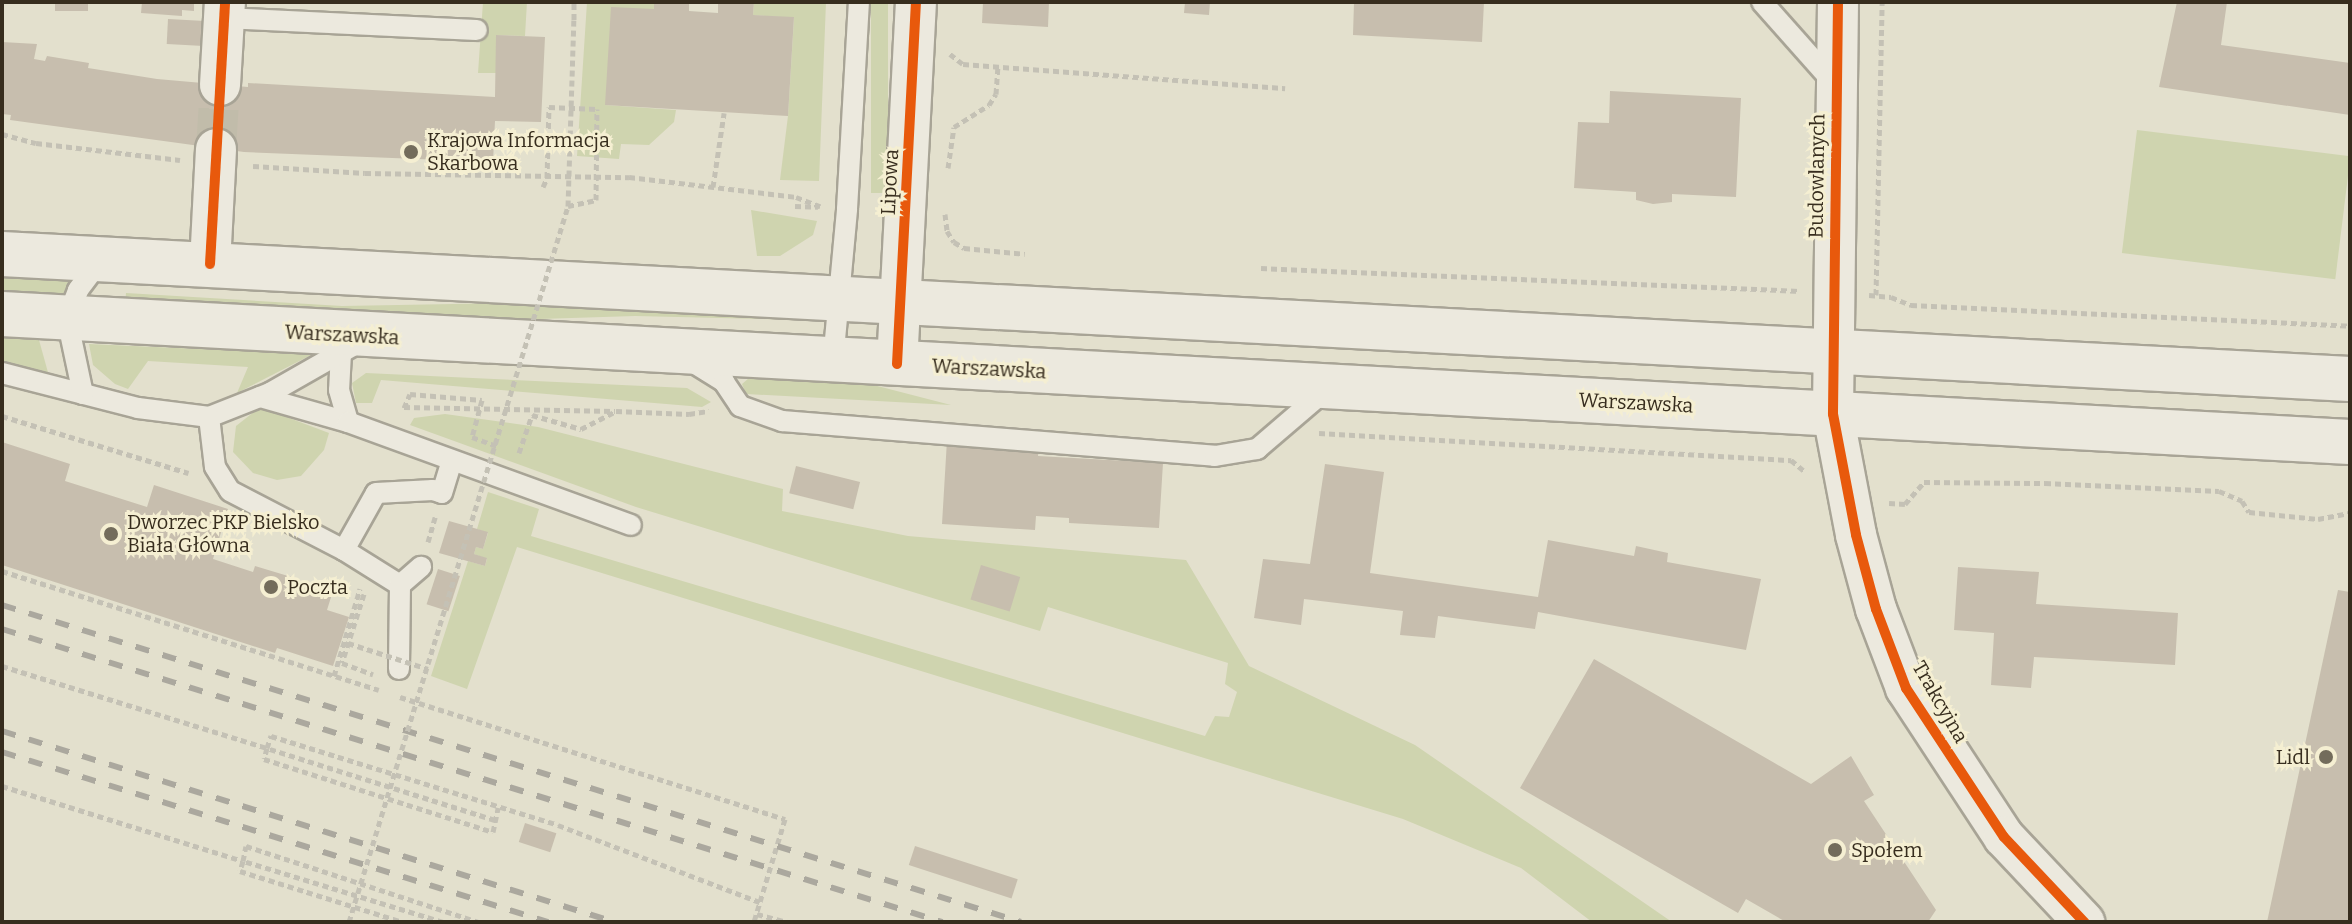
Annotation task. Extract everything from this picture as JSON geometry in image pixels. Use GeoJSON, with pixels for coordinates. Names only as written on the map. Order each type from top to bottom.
{"type":"FeatureCollection","features":[{"type":"Feature","properties":{"kind":"main road"},"geometry":{"type":"LineString","coordinates":[[2,228],[59,257]]}},
{"type":"Feature","properties":{"kind":"main road"},"geometry":{"type":"LineString","coordinates":[[2,254],[2350,379]]}},
{"type":"Feature","properties":{"kind":"main road","name":"Warszawska"},"geometry":{"type":"LineString","coordinates":[[2,314],[354,345],[664,351],[2350,442]]}},
{"type":"Feature","properties":{"kind":"street","name":"Lipowa"},"geometry":{"type":"LineString","coordinates":[[897,364],[916,2]]}},
{"type":"Feature","properties":{"kind":"street","name":"Budowlanych"},"geometry":{"type":"LineString","coordinates":[[1831,350],[1838,2]]}},
{"type":"Feature","properties":{"kind":"street"},"geometry":{"type":"LineString","coordinates":[[220,85],[224,10]]}},
{"type":"Feature","properties":{"kind":"street"},"geometry":{"type":"LineString","coordinates":[[210,264],[216,156]]}},
{"type":"Feature","properties":{"kind":"street"},"geometry":{"type":"LineString","coordinates":[[1831,350],[1833,414]]}},
{"type":"Feature","properties":{"kind":"street","name":"Trakcyjna"},"geometry":{"type":"LineString","coordinates":[[1833,414],[1848,499],[1876,609],[1906,688],[2004,837],[2084,922]]}},
{"type":"Feature","properties":{"kind":"lane"},"geometry":{"type":"LineString","coordinates":[[833,361],[859,2]]}},
{"type":"Feature","properties":{"kind":"lane"},"geometry":{"type":"LineString","coordinates":[[1762,2],[1836,85]]}},
{"type":"Feature","properties":{"kind":"lane"},"geometry":{"type":"LineString","coordinates":[[224,10],[477,30]]}},
{"type":"Feature","properties":{"kind":"lane"},"geometry":{"type":"LineString","coordinates":[[83,394],[67,319],[78,290],[102,258]]}},
{"type":"Feature","properties":{"kind":"lane"},"geometry":{"type":"LineString","coordinates":[[2,373],[138,408],[209,417],[260,397],[354,345]]}},
{"type":"Feature","properties":{"kind":"lane"},"geometry":{"type":"LineString","coordinates":[[348,422],[339,390],[354,345]]}},
{"type":"Feature","properties":{"kind":"lane"},"geometry":{"type":"LineString","coordinates":[[664,351],[704,367],[724,382],[740,406],[782,421],[1215,456],[1257,449],[1328,388]]}},
{"type":"Feature","properties":{"kind":"lane"},"geometry":{"type":"LineString","coordinates":[[260,397],[348,422],[631,525]]}},
{"type":"Feature","properties":{"kind":"lane"},"geometry":{"type":"LineString","coordinates":[[209,417],[215,467],[230,491],[344,550],[400,585]]}},
{"type":"Feature","properties":{"kind":"lane"},"geometry":{"type":"LineString","coordinates":[[344,550],[376,493],[433,490],[442,493],[452,460]]}},
{"type":"Feature","properties":{"kind":"lane"},"geometry":{"type":"LineString","coordinates":[[391,673],[400,585],[421,567]]}},
{"type":"Feature","properties":{"kind":"path"},"geometry":{"type":"LineString","coordinates":[[349,922],[568,206],[574,2]]}},
{"type":"Feature","properties":{"kind":"path"},"geometry":{"type":"LineString","coordinates":[[1876,295],[1882,2]]}},
{"type":"Feature","properties":{"kind":"path"},"geometry":{"type":"LineString","coordinates":[[956,60],[998,67],[1285,88]]}},
{"type":"Feature","properties":{"kind":"path"},"geometry":{"type":"LineString","coordinates":[[948,170],[954,127],[989,105],[996,94],[998,67]]}},
{"type":"Feature","properties":{"kind":"path"},"geometry":{"type":"LineString","coordinates":[[543,187],[547,178],[549,107],[597,109],[596,200],[568,206]]}},
{"type":"Feature","properties":{"kind":"path"},"geometry":{"type":"LineString","coordinates":[[713,187],[724,113]]}},
{"type":"Feature","properties":{"kind":"path"},"geometry":{"type":"LineString","coordinates":[[2,134],[36,143],[216,156],[547,178],[629,177],[796,197],[827,207],[795,206]]}},
{"type":"Feature","properties":{"kind":"path"},"geometry":{"type":"LineString","coordinates":[[946,200],[947,231],[954,242],[977,252],[1025,254]]}},
{"type":"Feature","properties":{"kind":"path"},"geometry":{"type":"LineString","coordinates":[[581,429],[532,415],[520,454],[472,437],[482,400],[410,394],[404,407],[616,411]]}},
{"type":"Feature","properties":{"kind":"path"},"geometry":{"type":"LineString","coordinates":[[2,417],[207,479],[230,491]]}},
{"type":"Feature","properties":{"kind":"path"},"geometry":{"type":"LineString","coordinates":[[1281,431],[1791,460],[1830,493],[1848,499],[1905,504],[1924,482],[2045,483],[2219,491],[2242,501],[2249,512],[2318,519],[2350,513]]}},
{"type":"Feature","properties":{"kind":"path"},"geometry":{"type":"LineString","coordinates":[[421,567],[442,493]]}},
{"type":"Feature","properties":{"kind":"path"},"geometry":{"type":"LineString","coordinates":[[334,676],[365,580],[342,663],[391,673]]}},
{"type":"Feature","properties":{"kind":"path"},"geometry":{"type":"LineString","coordinates":[[348,643],[428,669]]}},
{"type":"Feature","properties":{"kind":"path"},"geometry":{"type":"LineString","coordinates":[[2,666],[495,820]]}},
{"type":"Feature","properties":{"kind":"path"},"geometry":{"type":"LineString","coordinates":[[498,808],[493,832],[264,759],[271,736],[558,825],[760,902]]}},
{"type":"Feature","properties":{"kind":"path"},"geometry":{"type":"LineString","coordinates":[[2,786],[443,922]]}},
{"type":"Feature","properties":{"kind":"path"},"geometry":{"type":"LineString","coordinates":[[754,922],[781,834]]}},
{"type":"Feature","properties":{"kind":"path"},"geometry":{"type":"LineString","coordinates":[[403,922],[240,871],[246,846],[479,922]]}},
{"type":"Feature","properties":{"kind":"path"},"geometry":{"type":"LineString","coordinates":[[757,914],[787,922]]}},
{"type":"Feature","properties":{"kind":"path"},"geometry":{"type":"LineString","coordinates":[[455,922],[458,915]]}},
{"type":"Feature","properties":{"kind":"green space"},"geometry":{"type":"Polygon","coordinates":[[[483,2],[527,2],[525,36],[496,35],[496,73],[478,73],[483,2]]]}},
{"type":"Feature","properties":{"kind":"green space"},"geometry":{"type":"Polygon","coordinates":[[[587,2],[654,2],[654,9],[605,105],[676,110],[674,122],[649,145],[621,144],[619,159],[577,156],[587,2]]]}},
{"type":"Feature","properties":{"kind":"green space"},"geometry":{"type":"Polygon","coordinates":[[[754,2],[826,2],[819,181],[780,180],[788,116],[794,18],[753,15],[754,2]]]}},
{"type":"Feature","properties":{"kind":"green space"},"geometry":{"type":"Polygon","coordinates":[[[871,2],[888,2],[888,193],[871,193],[871,2]]]}},
{"type":"Feature","properties":{"kind":"green space"},"geometry":{"type":"Polygon","coordinates":[[[2137,130],[2350,156],[2335,279],[2122,253],[2137,130]]]}},
{"type":"Feature","properties":{"kind":"green space"},"geometry":{"type":"Polygon","coordinates":[[[751,210],[817,221],[813,235],[780,256],[757,256],[751,210]]]}},
{"type":"Feature","properties":{"kind":"green space"},"geometry":{"type":"Polygon","coordinates":[[[2,272],[79,278],[62,302],[2,295],[2,272]]]}},
{"type":"Feature","properties":{"kind":"green space"},"geometry":{"type":"Polygon","coordinates":[[[126,293],[342,306],[563,302],[809,317],[804,320],[635,316],[446,322],[125,304],[126,293]]]}},
{"type":"Feature","properties":{"kind":"green space"},"geometry":{"type":"Polygon","coordinates":[[[2,334],[39,340],[49,376],[2,361],[2,334]]]}},
{"type":"Feature","properties":{"kind":"green space"},"geometry":{"type":"Polygon","coordinates":[[[89,344],[313,354],[237,393],[248,367],[148,361],[128,389],[115,384],[93,365],[89,344]]]}},
{"type":"Feature","properties":{"kind":"green space"},"geometry":{"type":"Polygon","coordinates":[[[366,373],[687,388],[711,402],[702,407],[381,380],[372,403],[356,403],[352,383],[366,373]]]}},
{"type":"Feature","properties":{"kind":"green space"},"geometry":{"type":"Polygon","coordinates":[[[749,378],[858,381],[951,405],[746,394],[742,384],[749,378]]]}},
{"type":"Feature","properties":{"kind":"green space"},"geometry":{"type":"Polygon","coordinates":[[[260,407],[329,433],[324,450],[301,476],[277,480],[253,473],[233,452],[236,426],[260,407]]]}},
{"type":"Feature","properties":{"kind":"green space"},"geometry":{"type":"Polygon","coordinates":[[[445,414],[538,427],[783,489],[782,511],[908,536],[1186,560],[1249,666],[1415,745],[1672,922],[1592,922],[1521,868],[1403,819],[517,547],[467,689],[431,676],[468,561],[485,566],[487,559],[474,554],[476,547],[483,549],[488,533],[477,529],[488,492],[539,509],[531,536],[1205,736],[1215,716],[1229,717],[1237,692],[1225,684],[1228,663],[1048,607],[1040,631],[636,507],[410,425],[414,418],[445,414]]]}},
{"type":"Feature","properties":{"kind":"building"},"geometry":{"type":"Polygon","coordinates":[[[55,2],[88,2],[88,11],[55,11],[55,2]]]}},
{"type":"Feature","properties":{"kind":"building"},"geometry":{"type":"Polygon","coordinates":[[[142,2],[194,2],[194,11],[182,10],[182,16],[141,13],[142,2]]]}},
{"type":"Feature","properties":{"kind":"building"},"geometry":{"type":"Polygon","coordinates":[[[654,2],[689,2],[689,11],[718,13],[718,2],[754,2],[753,15],[794,17],[788,116],[605,105],[611,7],[654,9],[654,2]]]}},
{"type":"Feature","properties":{"kind":"building"},"geometry":{"type":"Polygon","coordinates":[[[983,2],[1049,2],[1048,27],[982,23],[983,2]]]}},
{"type":"Feature","properties":{"kind":"building"},"geometry":{"type":"Polygon","coordinates":[[[1185,2],[1210,2],[1209,15],[1184,13],[1185,2]]]}},
{"type":"Feature","properties":{"kind":"building"},"geometry":{"type":"Polygon","coordinates":[[[1354,2],[1484,2],[1482,42],[1353,35],[1354,2]]]}},
{"type":"Feature","properties":{"kind":"building"},"geometry":{"type":"Polygon","coordinates":[[[2177,2],[2227,2],[2221,45],[2350,63],[2350,115],[2159,87],[2177,2]]]}},
{"type":"Feature","properties":{"kind":"building"},"geometry":{"type":"Polygon","coordinates":[[[168,19],[205,21],[204,46],[167,44],[168,19]]]}},
{"type":"Feature","properties":{"kind":"building"},"geometry":{"type":"Polygon","coordinates":[[[496,35],[545,37],[541,122],[495,121],[493,162],[244,152],[10,120],[11,115],[2,114],[2,42],[37,44],[34,59],[45,61],[47,56],[89,63],[88,68],[157,79],[248,87],[248,83],[495,97],[496,35]]]}},
{"type":"Feature","properties":{"kind":"building"},"geometry":{"type":"Polygon","coordinates":[[[1610,91],[1741,98],[1736,197],[1672,194],[1672,202],[1653,204],[1636,200],[1636,192],[1574,188],[1578,122],[1609,123],[1610,91]]]}},
{"type":"Feature","properties":{"kind":"building"},"geometry":{"type":"Polygon","coordinates":[[[947,440],[1039,446],[1038,456],[1163,463],[1159,528],[1069,523],[1069,518],[1036,516],[1035,530],[942,524],[947,440]]]}},
{"type":"Feature","properties":{"kind":"building","name":"Dworzec PKP Bielsko Biała Główna"},"geometry":{"type":"Polygon","coordinates":[[[2,442],[70,464],[65,481],[147,507],[154,485],[228,509],[213,559],[253,572],[255,566],[298,579],[298,583],[332,594],[327,610],[349,617],[333,666],[277,648],[275,653],[2,565],[2,442]]]}},
{"type":"Feature","properties":{"kind":"building"},"geometry":{"type":"Polygon","coordinates":[[[1325,464],[1384,472],[1370,573],[1538,597],[1548,540],[1634,556],[1636,546],[1668,553],[1667,562],[1761,579],[1746,650],[1538,612],[1535,629],[1438,616],[1435,638],[1400,635],[1403,611],[1304,599],[1301,625],[1254,618],[1263,559],[1310,564],[1325,464]]]}},
{"type":"Feature","properties":{"kind":"building"},"geometry":{"type":"Polygon","coordinates":[[[796,466],[860,482],[853,509],[789,493],[796,466]]]}},
{"type":"Feature","properties":{"kind":"building"},"geometry":{"type":"Polygon","coordinates":[[[449,521],[488,532],[483,549],[476,547],[474,554],[487,558],[485,566],[439,553],[449,521]]]}},
{"type":"Feature","properties":{"kind":"building"},"geometry":{"type":"Polygon","coordinates":[[[981,565],[1020,577],[1010,611],[970,599],[981,565]]]}},
{"type":"Feature","properties":{"kind":"building"},"geometry":{"type":"Polygon","coordinates":[[[1958,567],[2039,572],[2036,604],[2178,613],[2175,665],[2034,657],[2031,688],[1991,685],[1994,633],[1954,630],[1958,567]]]}},
{"type":"Feature","properties":{"kind":"building"},"geometry":{"type":"Polygon","coordinates":[[[438,569],[460,576],[448,611],[427,604],[438,569]]]}},
{"type":"Feature","properties":{"kind":"building","name":"Lidl"},"geometry":{"type":"Polygon","coordinates":[[[2338,590],[2350,592],[2350,922],[2267,922],[2338,590]]]}},
{"type":"Feature","properties":{"kind":"building"},"geometry":{"type":"Polygon","coordinates":[[[1594,659],[1811,784],[1851,756],[1874,795],[1864,801],[1936,910],[1928,922],[1786,922],[1746,899],[1738,913],[1520,788],[1594,659]]]}},
{"type":"Feature","properties":{"kind":"building"},"geometry":{"type":"Polygon","coordinates":[[[525,823],[556,833],[550,852],[519,842],[525,823]]]}},
{"type":"Feature","properties":{"kind":"building"},"geometry":{"type":"Polygon","coordinates":[[[915,846],[1018,879],[1012,898],[909,865],[915,846]]]}},
{"type":"Feature","properties":{"kind":"tunnel"},"geometry":{"type":"LineString","coordinates":[[216,149],[220,85]]}},
{"type":"Feature","properties":{"kind":"railway"},"geometry":{"type":"LineString","coordinates":[[2,605],[1021,922]]}},
{"type":"Feature","properties":{"kind":"railway"},"geometry":{"type":"LineString","coordinates":[[2,629],[942,922]]}},
{"type":"Feature","properties":{"kind":"railway"},"geometry":{"type":"LineString","coordinates":[[2,731],[614,922]]}},
{"type":"Feature","properties":{"kind":"railway"},"geometry":{"type":"LineString","coordinates":[[2,752],[548,922]]}},
{"type":"Feature","properties":{"kind":"cycle path"},"geometry":{"type":"LineString","coordinates":[[210,264],[225,2]]}},
{"type":"Feature","properties":{"kind":"cycle path"},"geometry":{"type":"LineString","coordinates":[[897,364],[916,2]]}},
{"type":"Feature","properties":{"kind":"cycle path"},"geometry":{"type":"LineString","coordinates":[[1838,2],[1833,414],[1856,535],[1876,609],[1906,688],[2004,837],[2084,922]]}},
{"type":"Feature","properties":{"kind":"place","name":"Krajowa Informacja Skarbowa"},"geometry":{"type":"Point","coordinates":[411,152]}},
{"type":"Feature","properties":{"kind":"place","name":"Dworzec PKP Bielsko Biała Główna"},"geometry":{"type":"Point","coordinates":[111,534]}},
{"type":"Feature","properties":{"kind":"place","name":"Poczta"},"geometry":{"type":"Point","coordinates":[271,587]}},
{"type":"Feature","properties":{"kind":"place","name":"Lidl"},"geometry":{"type":"Point","coordinates":[2326,757]}},
{"type":"Feature","properties":{"kind":"place","name":"Społem"},"geometry":{"type":"Point","coordinates":[1835,850]}}]}
